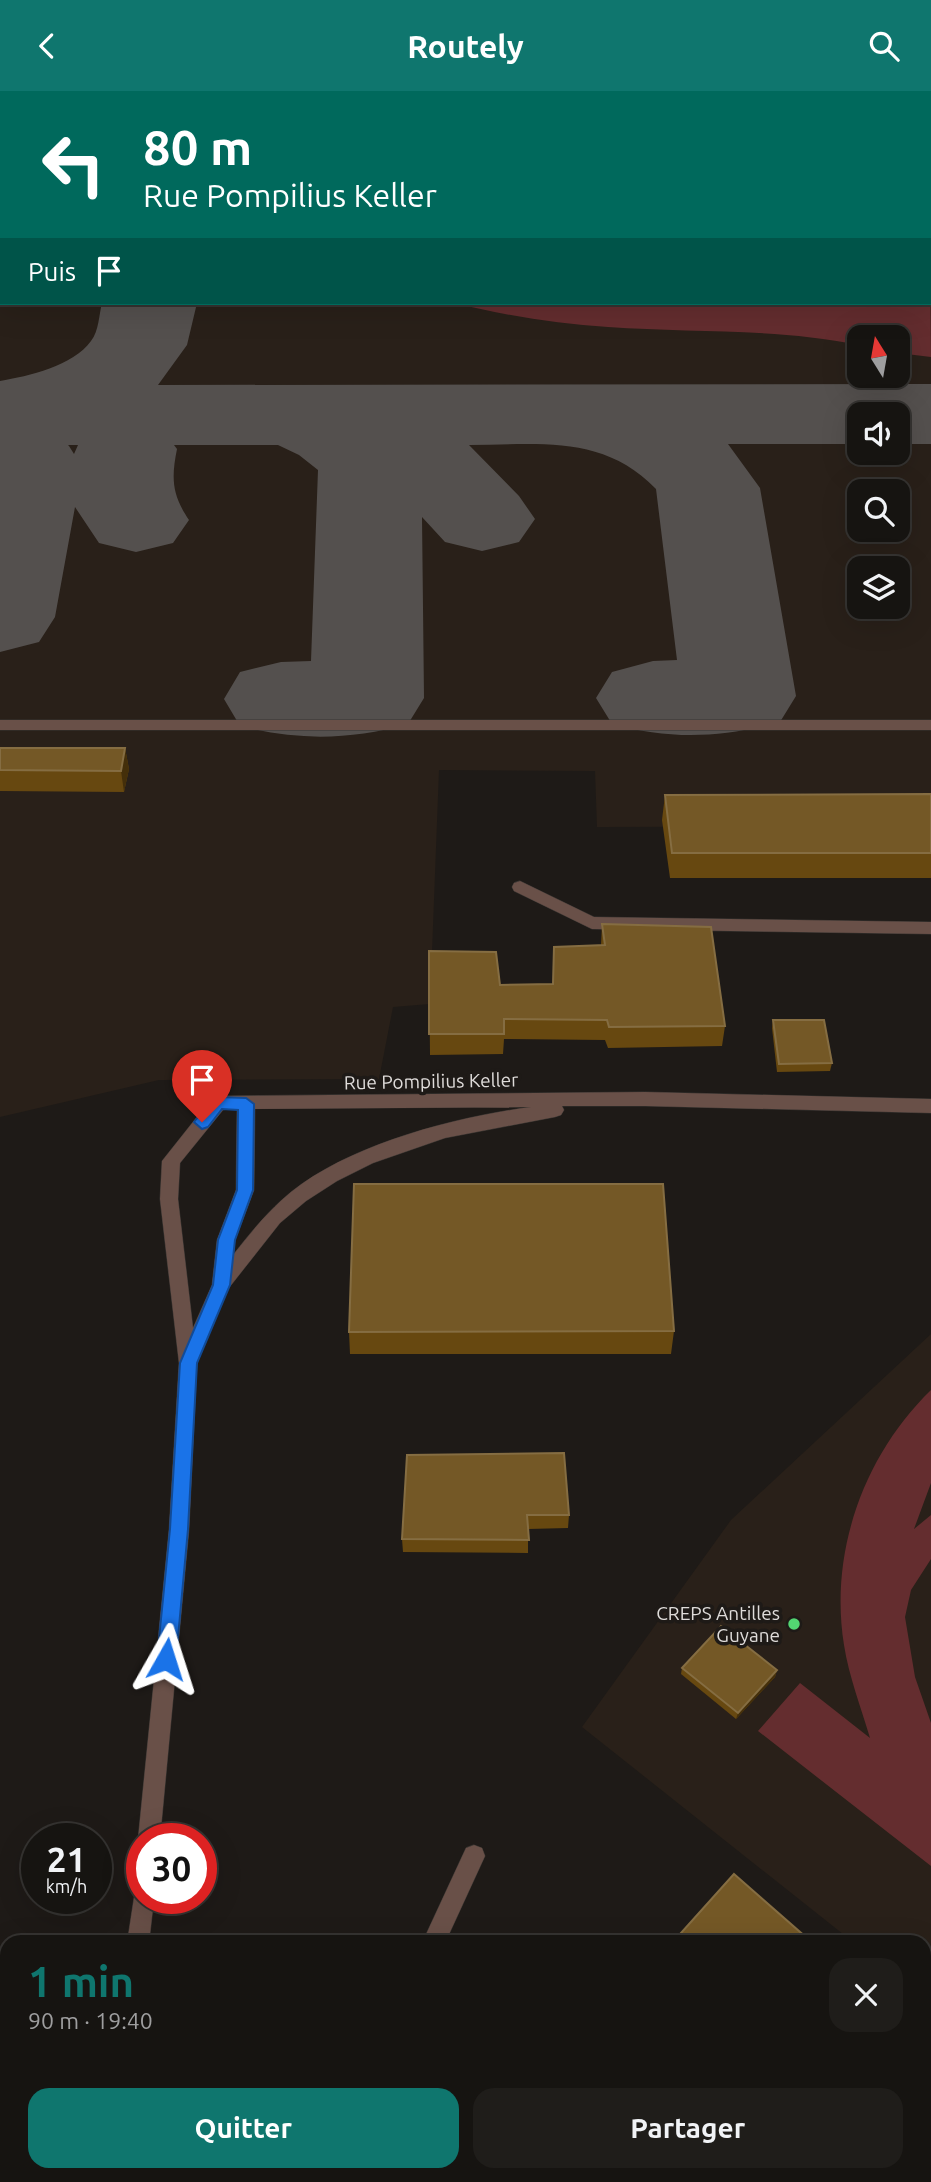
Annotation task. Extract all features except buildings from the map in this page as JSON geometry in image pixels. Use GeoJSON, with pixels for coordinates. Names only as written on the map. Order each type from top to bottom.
{"type":"FeatureCollection","features":[{"type":"Feature","properties":{"kind":"street"},"geometry":{"type":"LineString","coordinates":[[0,725],[931,725]]}},
{"type":"Feature","properties":{"kind":"street"},"geometry":{"type":"LineString","coordinates":[[520,887],[593,923],[931,927]]}},
{"type":"Feature","properties":{"kind":"street","name":"Rue Pompilius Keller"},"geometry":{"type":"LineString","coordinates":[[221,1285],[275,1216],[314,1186],[356,1161],[436,1135],[538,1111],[645,1099]]}},
{"type":"Feature","properties":{"kind":"street","name":"Rue Pompilius Keller"},"geometry":{"type":"LineString","coordinates":[[188,1363],[169,1199],[171,1161],[218,1103],[645,1099],[931,1106]]}},
{"type":"Feature","properties":{"kind":"street"},"geometry":{"type":"LineString","coordinates":[[151,1823],[179,1529],[188,1363],[221,1285],[226,1240],[245,1190],[246,1104]]}},
{"type":"Feature","properties":{"kind":"street"},"geometry":{"type":"LineString","coordinates":[[437,1935],[474,1856]]}},
{"type":"Feature","properties":{"kind":"street"},"geometry":{"type":"LineString","coordinates":[[139,1935],[141,1914]]}},
{"type":"Feature","properties":{"kind":"shaded area"},"geometry":{"type":"Polygon","coordinates":[[[0,305],[931,305],[931,826],[597,827],[595,771],[439,770],[430,1004],[393,1007],[379,1079],[159,1080],[0,1117],[0,305]]]}},
{"type":"Feature","properties":{"kind":"shaded area"},"geometry":{"type":"Polygon","coordinates":[[[464,305],[931,305],[931,357],[910,354],[910,325],[847,325],[847,343],[765,333],[589,326],[464,305]]]}},
{"type":"Feature","properties":{"kind":"shaded area","name":"CREPS Antilles Guyane"},"geometry":{"type":"Polygon","coordinates":[[[931,1334],[931,1935],[844,1935],[582,1727],[731,1520],[931,1334]]]}},
{"type":"Feature","properties":{"kind":"shaded area"},"geometry":{"type":"Polygon","coordinates":[[[931,1390],[931,1483],[914,1529],[931,1515],[931,1559],[911,1590],[905,1617],[915,1677],[931,1723],[931,1866],[758,1731],[800,1683],[870,1738],[844,1645],[842,1575],[847,1541],[870,1475],[887,1444],[907,1416],[931,1390]]]}},
{"type":"Feature","properties":{"kind":"taxiway"},"geometry":{"type":"LineString","coordinates":[[0,411],[57,398],[114,372],[128,360],[138,345],[149,305]]}},
{"type":"Feature","properties":{"kind":"taxiway"},"geometry":{"type":"LineString","coordinates":[[0,415],[573,414]]}},
{"type":"Feature","properties":{"kind":"taxiway"},"geometry":{"type":"LineString","coordinates":[[573,414],[649,436],[683,457],[697,471],[708,488],[739,696],[653,698]]}},
{"type":"Feature","properties":{"kind":"taxiway"},"geometry":{"type":"LineString","coordinates":[[573,414],[931,414]]}},
{"type":"Feature","properties":{"kind":"taxiway"},"geometry":{"type":"LineString","coordinates":[[281,699],[367,698],[370,468],[354,448],[335,433],[288,415]]}},
{"type":"Feature","properties":{"kind":"taxiway"},"geometry":{"type":"LineString","coordinates":[[0,431],[18,446],[30,467],[0,617]]}},
{"type":"Feature","properties":{"kind":"taxiway"},"geometry":{"type":"LineString","coordinates":[[126,449],[121,470],[121,494],[136,520]]}},
{"type":"Feature","properties":{"kind":"taxiway"},"geometry":{"type":"LineString","coordinates":[[418,451],[482,519]]}},
{"type":"Feature","properties":{"kind":"place","name":"CREPS Antilles Guyane"},"geometry":{"type":"Point","coordinates":[794,1624]}},
{"type":"Feature","properties":{"kind":"route"},"geometry":{"type":"LineString","coordinates":[[166,1659],[179,1529],[188,1363],[221,1285],[226,1240],[245,1190],[246,1104],[218,1103],[202,1122]]}}]}
